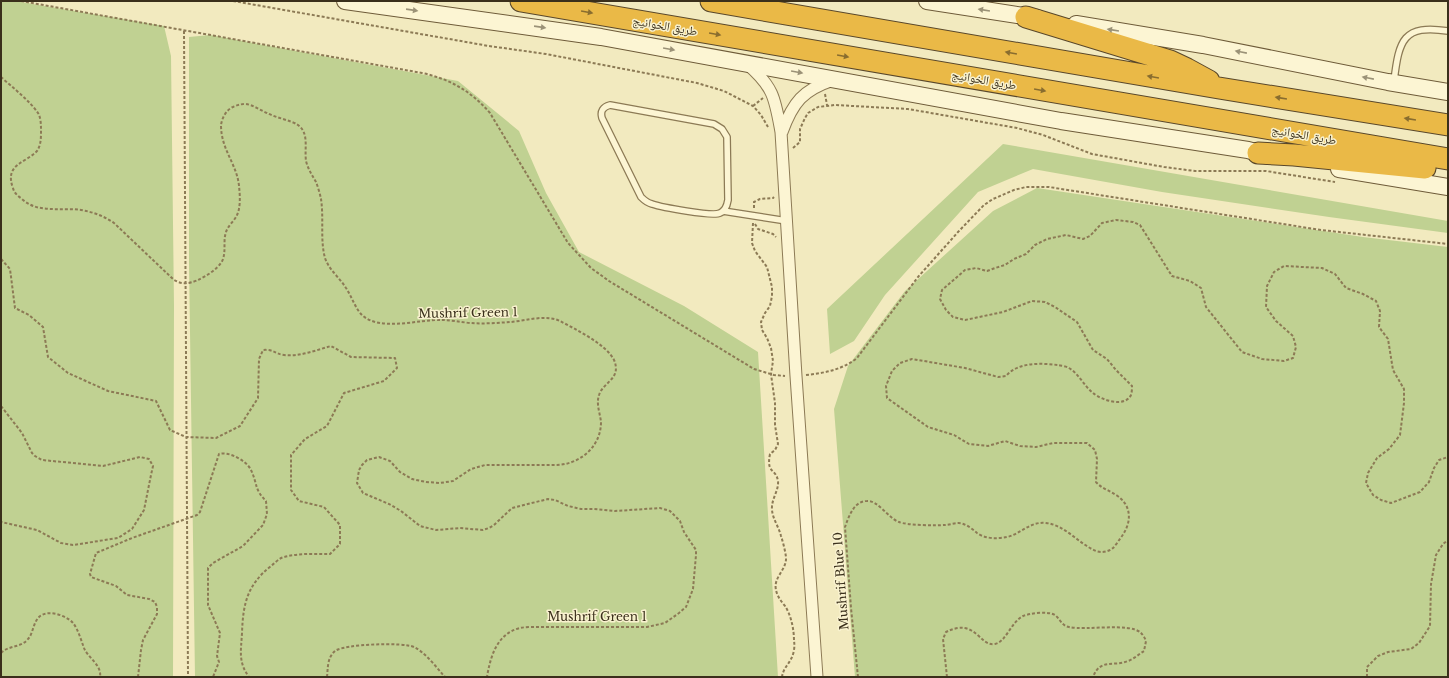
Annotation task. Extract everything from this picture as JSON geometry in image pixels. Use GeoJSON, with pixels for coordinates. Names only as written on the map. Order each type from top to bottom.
{"type":"FeatureCollection","features":[{"type":"Feature","properties":{"kind":"highway","name":"طريق الخوانيج"},"geometry":{"type":"LineString","coordinates":[[521,1],[1448,159]]}},
{"type":"Feature","properties":{"kind":"highway"},"geometry":{"type":"LineString","coordinates":[[711,1],[1219,88],[1448,125]]}},
{"type":"Feature","properties":{"kind":"highway"},"geometry":{"type":"LineString","coordinates":[[1026,17],[1170,61],[1198,75],[1219,88]]}},
{"type":"Feature","properties":{"kind":"highway"},"geometry":{"type":"LineString","coordinates":[[1258,153],[1294,155],[1448,170]]}},
{"type":"Feature","properties":{"kind":"street"},"geometry":{"type":"LineString","coordinates":[[345,1],[562,30],[1061,121],[1258,153],[1448,187]]}},
{"type":"Feature","properties":{"kind":"street"},"geometry":{"type":"LineString","coordinates":[[927,1],[1203,45],[1393,83],[1448,92]]}},
{"type":"Feature","properties":{"kind":"street"},"geometry":{"type":"LineString","coordinates":[[746,63],[762,78],[771,92],[775,100],[782,132],[798,400],[817,677]]}},
{"type":"Feature","properties":{"kind":"street"},"geometry":{"type":"LineString","coordinates":[[782,132],[790,112],[798,100],[816,86],[837,79]]}},
{"type":"Feature","properties":{"kind":"lane"},"geometry":{"type":"LineString","coordinates":[[1393,83],[1398,55],[1406,36],[1412,32],[1423,30],[1435,29],[1448,31]]}},
{"type":"Feature","properties":{"kind":"lane"},"geometry":{"type":"LineString","coordinates":[[723,211],[727,204],[727,137],[722,129],[714,124],[613,105],[604,108],[602,111],[602,118],[638,194],[645,201],[654,205],[713,215],[723,211],[787,221]]}},
{"type":"Feature","properties":{"kind":"path"},"geometry":{"type":"LineString","coordinates":[[233,1],[489,46],[546,54],[697,83],[724,91],[752,106],[761,115],[769,129]]}},
{"type":"Feature","properties":{"kind":"path"},"geometry":{"type":"LineString","coordinates":[[184,31],[188,677]]}},
{"type":"Feature","properties":{"kind":"path"},"geometry":{"type":"LineString","coordinates":[[1,77],[37,112],[42,126],[41,138],[37,150],[13,170],[11,181],[15,192],[27,204],[38,208],[79,209],[108,219],[114,223],[169,277],[185,284]]}},
{"type":"Feature","properties":{"kind":"path","name":"Mushrif Green 1"},"geometry":{"type":"LineString","coordinates":[[185,284],[194,281],[216,269],[222,262],[227,230],[239,211],[240,188],[236,172],[222,138],[222,120],[224,115],[232,107],[248,104],[274,116],[295,123],[304,130],[306,136],[307,166],[315,181],[321,199],[325,258],[330,268],[347,288],[358,310],[366,318],[371,321],[381,323],[402,323],[432,320],[492,323],[531,320],[546,317],[554,318],[588,336],[612,356],[616,366],[614,376],[600,392],[598,401],[601,424],[599,435],[588,452],[577,461],[557,466],[485,465],[471,469],[454,481],[440,483],[412,479],[400,472],[390,462],[379,457],[367,460],[359,470],[357,483],[363,493],[389,504],[420,526],[430,530],[468,528],[483,530],[494,525],[512,508],[548,499],[581,509],[614,511],[660,508],[670,511],[680,521],[684,532],[694,546],[696,555],[693,589],[686,606],[680,613],[664,623],[647,627],[518,628],[507,634],[494,649],[487,677]]}},
{"type":"Feature","properties":{"kind":"path"},"geometry":{"type":"LineString","coordinates":[[783,149],[793,148],[800,142],[802,123],[808,113],[818,107],[827,105],[847,105],[908,109],[1017,128],[1050,138],[1092,154],[1164,167],[1194,171],[1266,171],[1342,183]]}},
{"type":"Feature","properties":{"kind":"path"},"geometry":{"type":"LineString","coordinates":[[775,192],[773,198],[760,199],[754,202],[752,243],[755,251],[767,267],[772,287],[770,306],[764,313],[761,322],[762,330],[771,348],[773,362],[771,374],[778,444],[775,450],[770,454],[770,469],[776,475],[778,482],[772,502],[772,510],[774,520],[782,536],[786,561],[775,583],[776,592],[788,613],[794,641],[794,653],[782,672],[782,677]]}},
{"type":"Feature","properties":{"kind":"path","name":"Mushrif Blue 10"},"geometry":{"type":"LineString","coordinates":[[858,677],[851,608],[846,527],[848,518],[856,505],[867,500],[876,503],[886,513],[899,522],[942,526],[961,523],[971,528],[979,535],[994,538],[1008,537],[1034,524],[1046,523],[1056,526],[1096,552],[1106,552],[1112,549],[1126,531],[1130,515],[1127,504],[1117,495],[1100,487],[1096,482],[1098,459],[1096,450],[1087,443],[1053,443],[1036,447],[1020,446],[1004,441],[988,446],[969,444],[954,435],[928,427],[887,398],[886,386],[892,371],[900,363],[912,359],[965,368],[998,377],[1006,376],[1011,371],[1023,366],[1042,363],[1068,367],[1093,394],[1108,400],[1120,402],[1127,400],[1132,394],[1132,386],[1107,359],[1093,350],[1077,322],[1055,307],[1045,302],[1032,301],[1003,312],[965,320],[953,317],[946,310],[940,299],[942,290],[965,270],[976,268],[987,271],[1005,266],[1014,259],[1026,254],[1035,245],[1047,239],[1066,235],[1083,239],[1090,236],[1102,223],[1116,220],[1133,222],[1140,226],[1172,276],[1190,281],[1201,288],[1206,307],[1242,352],[1262,360],[1284,362],[1293,358],[1296,347],[1293,336],[1276,321],[1266,307],[1267,286],[1274,272],[1284,266],[1322,268],[1335,274],[1346,288],[1376,300],[1380,311],[1379,327],[1388,339],[1393,370],[1404,389],[1404,403],[1400,434],[1389,449],[1377,458],[1368,473],[1366,483],[1373,496],[1381,500],[1391,502],[1420,492],[1429,482],[1434,468],[1439,460],[1448,457]]}},
{"type":"Feature","properties":{"kind":"path"},"geometry":{"type":"LineString","coordinates":[[1,260],[10,269],[15,308],[29,315],[43,327],[48,357],[68,373],[108,391],[156,401],[170,430],[186,437],[216,438],[240,426],[258,398],[259,359],[263,350],[271,350],[283,355],[300,355],[331,346],[351,357],[395,358],[397,368],[384,381],[344,393],[326,426],[306,439],[291,455],[291,490],[298,500],[324,507],[340,525],[340,544],[330,554],[308,554],[282,557],[261,574],[251,588],[243,610],[241,656],[243,668],[249,677]]}},
{"type":"Feature","properties":{"kind":"path"},"geometry":{"type":"LineString","coordinates":[[1,406],[22,433],[34,456],[42,460],[104,466],[140,457],[149,459],[154,466],[150,474],[144,510],[132,529],[118,538],[73,545],[61,543],[37,530],[1,522]]}},
{"type":"Feature","properties":{"kind":"path"},"geometry":{"type":"LineString","coordinates":[[138,677],[143,640],[157,614],[157,607],[155,602],[128,595],[116,586],[91,577],[90,574],[96,553],[132,538],[197,515],[200,512],[219,454],[224,453],[233,456],[251,469],[258,493],[266,501],[267,514],[262,525],[243,546],[213,563],[208,568],[208,605],[220,633],[217,656],[219,662],[213,677]]}},
{"type":"Feature","properties":{"kind":"path"},"geometry":{"type":"LineString","coordinates":[[1367,677],[1367,667],[1378,656],[1388,652],[1411,649],[1418,643],[1430,626],[1431,584],[1436,555],[1442,544],[1448,540]]}},
{"type":"Feature","properties":{"kind":"path"},"geometry":{"type":"LineString","coordinates":[[947,677],[943,639],[946,632],[955,627],[971,629],[986,643],[994,644],[1001,642],[1014,622],[1023,616],[1046,612],[1056,616],[1061,623],[1067,627],[1083,629],[1101,627],[1132,628],[1141,632],[1146,640],[1144,651],[1128,661],[1105,664],[1096,670],[1093,677]]}},
{"type":"Feature","properties":{"kind":"path"},"geometry":{"type":"LineString","coordinates":[[1,653],[6,648],[22,644],[29,639],[38,617],[47,613],[57,614],[72,622],[85,650],[97,665],[100,677]]}},
{"type":"Feature","properties":{"kind":"path"},"geometry":{"type":"LineString","coordinates":[[327,677],[329,661],[334,652],[339,649],[350,646],[396,644],[409,645],[420,651],[445,677]]}},
{"type":"Feature","properties":{"kind":"green space"},"geometry":{"type":"Polygon","coordinates":[[[1,1],[15,1],[164,26],[171,56],[174,306],[173,677],[1,677],[1,1]]]}},
{"type":"Feature","properties":{"kind":"green space"},"geometry":{"type":"Polygon","coordinates":[[[210,35],[458,81],[519,131],[546,193],[579,252],[684,306],[758,352],[778,677],[195,677],[189,262],[189,37],[210,35]]]}},
{"type":"Feature","properties":{"kind":"green space"},"geometry":{"type":"Polygon","coordinates":[[[1003,144],[1448,221],[1448,233],[1162,192],[1033,169],[978,192],[885,295],[854,341],[830,354],[827,309],[1003,144]]]}},
{"type":"Feature","properties":{"kind":"green space"},"geometry":{"type":"Polygon","coordinates":[[[1037,188],[1363,237],[1448,247],[1448,677],[855,677],[834,409],[848,366],[905,291],[993,211],[1037,188]]]}}]}
